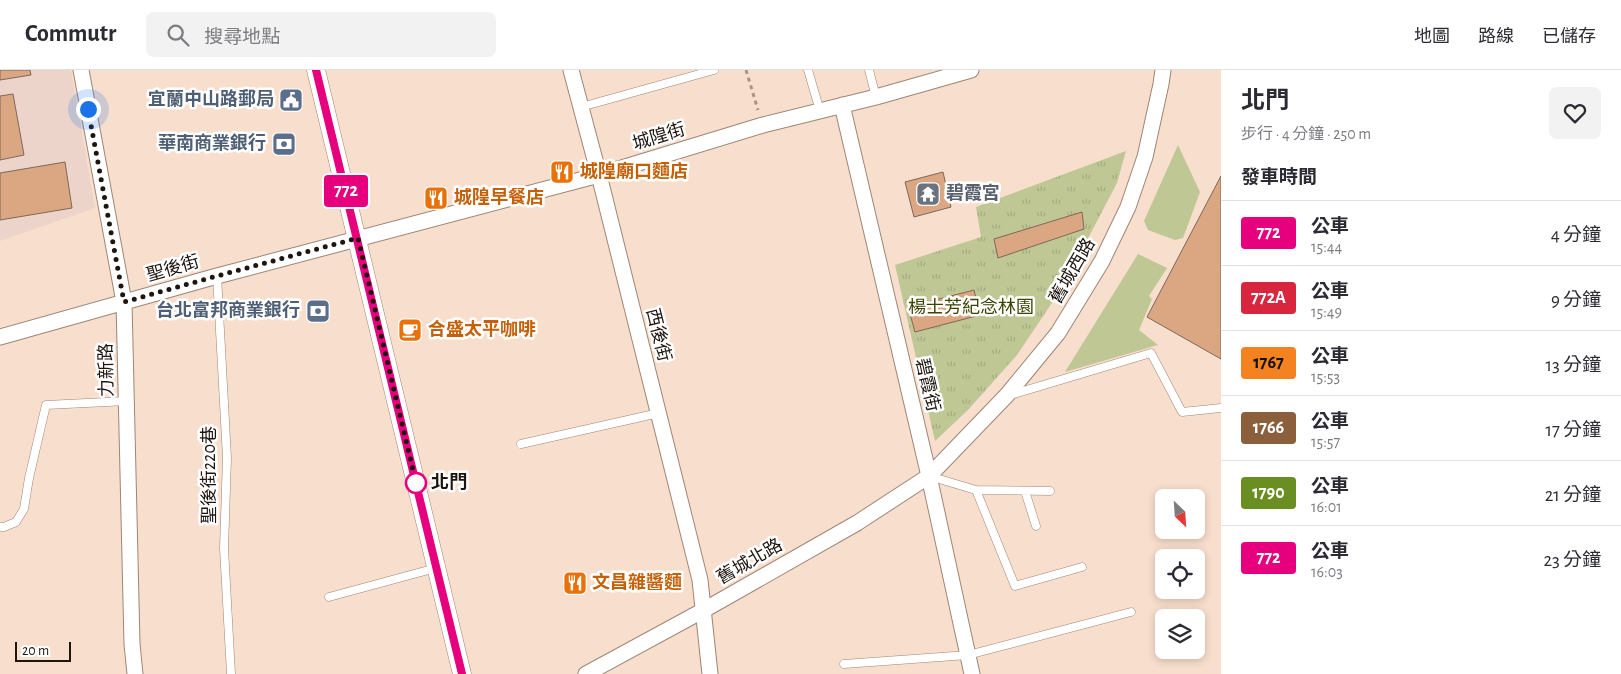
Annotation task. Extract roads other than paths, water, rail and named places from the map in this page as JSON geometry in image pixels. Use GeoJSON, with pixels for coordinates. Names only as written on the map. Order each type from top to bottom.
{"type":"FeatureCollection","features":[{"type":"Feature","properties":{"kind":"street","name":"力新路"},"geometry":{"type":"LineString","coordinates":[[81,70],[124,302],[134,674]]}},
{"type":"Feature","properties":{"kind":"street"},"geometry":{"type":"LineString","coordinates":[[316,70],[462,674]]}},
{"type":"Feature","properties":{"kind":"street","name":"西後街"},"geometry":{"type":"LineString","coordinates":[[571,70],[700,580],[710,674]]}},
{"type":"Feature","properties":{"kind":"street","name":"城隍街"},"geometry":{"type":"LineString","coordinates":[[358,238],[599,175],[763,125],[876,96],[936,75],[971,70]]}},
{"type":"Feature","properties":{"kind":"street","name":"舊城西路"},"geometry":{"type":"LineString","coordinates":[[929,476],[1008,395],[1058,333],[1102,261],[1128,207],[1145,157],[1163,70]]}},
{"type":"Feature","properties":{"kind":"street","name":"碧霞街"},"geometry":{"type":"LineString","coordinates":[[842,105],[929,476],[972,674]]}},
{"type":"Feature","properties":{"kind":"street","name":"聖後街"},"geometry":{"type":"LineString","coordinates":[[0,337],[358,238]]}},
{"type":"Feature","properties":{"kind":"street","name":"舊城北路"},"geometry":{"type":"LineString","coordinates":[[587,674],[704,610],[857,522],[929,476]]}},
{"type":"Feature","properties":{"kind":"lane"},"geometry":{"type":"LineString","coordinates":[[581,106],[714,70]]}},
{"type":"Feature","properties":{"kind":"lane"},"geometry":{"type":"LineString","coordinates":[[808,70],[820,111]]}},
{"type":"Feature","properties":{"kind":"lane"},"geometry":{"type":"LineString","coordinates":[[870,70],[876,96]]}},
{"type":"Feature","properties":{"kind":"lane","name":"聖後街220巷"},"geometry":{"type":"LineString","coordinates":[[217,276],[227,458],[224,548],[231,674]]}},
{"type":"Feature","properties":{"kind":"lane"},"geometry":{"type":"LineString","coordinates":[[1008,395],[1151,353],[1182,412],[1221,408]]}},
{"type":"Feature","properties":{"kind":"lane"},"geometry":{"type":"LineString","coordinates":[[0,526],[4,527],[16,522],[24,509],[29,478],[46,405],[127,402]]}},
{"type":"Feature","properties":{"kind":"lane"},"geometry":{"type":"LineString","coordinates":[[521,444],[659,413]]}},
{"type":"Feature","properties":{"kind":"lane"},"geometry":{"type":"LineString","coordinates":[[929,476],[976,490],[1050,491]]}},
{"type":"Feature","properties":{"kind":"lane"},"geometry":{"type":"LineString","coordinates":[[976,490],[1015,586],[1082,568]]}},
{"type":"Feature","properties":{"kind":"lane"},"geometry":{"type":"LineString","coordinates":[[1024,491],[1036,526]]}},
{"type":"Feature","properties":{"kind":"lane"},"geometry":{"type":"LineString","coordinates":[[329,597],[437,568]]}},
{"type":"Feature","properties":{"kind":"lane"},"geometry":{"type":"LineString","coordinates":[[844,664],[968,655],[1131,612]]}},
{"type":"Feature","properties":{"kind":"place","name":"宜蘭中山路郵局"},"geometry":{"type":"Point","coordinates":[291,100]}},
{"type":"Feature","properties":{"kind":"place","name":"華南商業銀行"},"geometry":{"type":"Point","coordinates":[284,144]}},
{"type":"Feature","properties":{"kind":"place","name":"城隍廟口麵店"},"geometry":{"type":"Point","coordinates":[562,172]}},
{"type":"Feature","properties":{"kind":"place","name":"碧霞宮"},"geometry":{"type":"Point","coordinates":[928,194]}},
{"type":"Feature","properties":{"kind":"place","name":"城隍早餐店"},"geometry":{"type":"Point","coordinates":[436,198]}},
{"type":"Feature","properties":{"kind":"place","name":"台北富邦商業銀行"},"geometry":{"type":"Point","coordinates":[318,311]}},
{"type":"Feature","properties":{"kind":"place","name":"合盛太平咖啡"},"geometry":{"type":"Point","coordinates":[410,330]}},
{"type":"Feature","properties":{"kind":"place","name":"北門"},"geometry":{"type":"Point","coordinates":[416,483]}},
{"type":"Feature","properties":{"kind":"place","name":"文昌雜醬麵"},"geometry":{"type":"Point","coordinates":[575,583]}},
{"type":"Feature","properties":{"kind":"park label","name":"楊士芳紀念林園"},"geometry":{"type":"Point","coordinates":[971,308]}}]}
